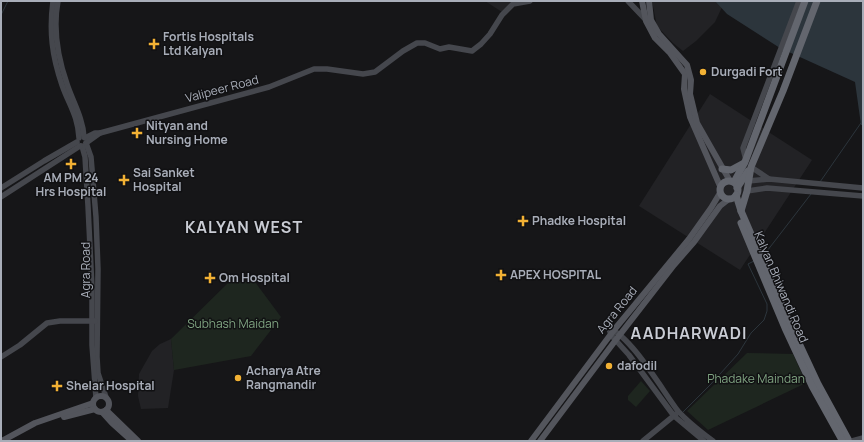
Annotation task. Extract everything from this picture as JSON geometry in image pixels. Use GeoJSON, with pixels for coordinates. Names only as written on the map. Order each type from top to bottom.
{"type":"FeatureCollection","features":[{"type":"Feature","properties":{"kind":"highway"},"geometry":{"type":"LineString","coordinates":[[741,211],[747,191],[748,163],[769,86],[805,1]]}},
{"type":"Feature","properties":{"kind":"highway"},"geometry":{"type":"LineString","coordinates":[[733,191],[724,182],[720,190],[724,197],[733,191],[748,163],[783,91],[817,1]]}},
{"type":"Feature","properties":{"kind":"highway"},"geometry":{"type":"LineString","coordinates":[[722,169],[731,170],[748,163]]}},
{"type":"Feature","properties":{"kind":"highway","name":"Kalyan Bhiwandi Road"},"geometry":{"type":"LineString","coordinates":[[733,191],[756,252]]}},
{"type":"Feature","properties":{"kind":"highway","name":"Kalyan Bhiwandi Road"},"geometry":{"type":"LineString","coordinates":[[733,191],[785,328],[811,383],[854,440]]}},
{"type":"Feature","properties":{"kind":"highway","name":"Kalyan Bhiwandi Road"},"geometry":{"type":"LineString","coordinates":[[760,262],[781,302],[818,384],[854,440]]}},
{"type":"Feature","properties":{"kind":"main road"},"geometry":{"type":"LineString","coordinates":[[642,1],[647,11],[655,38],[670,53],[685,74],[684,89],[690,118],[720,190]]}},
{"type":"Feature","properties":{"kind":"main road"},"geometry":{"type":"LineString","coordinates":[[647,11],[649,1]]}},
{"type":"Feature","properties":{"kind":"main road"},"geometry":{"type":"LineString","coordinates":[[649,21],[687,65],[691,80],[690,94],[698,123],[733,191]]}},
{"type":"Feature","properties":{"kind":"main road","name":"Agra Road"},"geometry":{"type":"LineString","coordinates":[[531,441],[611,332],[689,239],[712,208],[720,190]]}},
{"type":"Feature","properties":{"kind":"main road","name":"Agra Road"},"geometry":{"type":"LineString","coordinates":[[540,441],[615,340],[733,191]]}},
{"type":"Feature","properties":{"kind":"main road"},"geometry":{"type":"LineString","coordinates":[[2,441],[9,440],[37,426],[95,404],[102,396],[106,397],[109,405],[104,411]]}},
{"type":"Feature","properties":{"kind":"main road"},"geometry":{"type":"LineString","coordinates":[[95,404],[138,441]]}},
{"type":"Feature","properties":{"kind":"main road"},"geometry":{"type":"LineString","coordinates":[[104,411],[112,423],[132,441]]}},
{"type":"Feature","properties":{"kind":"street","name":"Agra Road"},"geometry":{"type":"LineString","coordinates":[[53,1],[51,27],[52,45],[63,86],[83,141]]}},
{"type":"Feature","properties":{"kind":"street","name":"Agra Road"},"geometry":{"type":"LineString","coordinates":[[58,1],[56,19],[57,46],[67,84],[82,122],[95,321],[95,404]]}},
{"type":"Feature","properties":{"kind":"street","name":"Valipeer Road"},"geometry":{"type":"LineString","coordinates":[[83,141],[95,133],[100,133],[269,87],[314,69],[327,69],[362,74],[375,72],[403,50],[417,43],[425,43],[440,49],[449,47],[472,51],[490,34],[502,15],[513,4],[530,1]]}},
{"type":"Feature","properties":{"kind":"street"},"geometry":{"type":"LineString","coordinates":[[628,1],[649,21]]}},
{"type":"Feature","properties":{"kind":"street"},"geometry":{"type":"LineString","coordinates":[[769,86],[799,1]]}},
{"type":"Feature","properties":{"kind":"street"},"geometry":{"type":"LineString","coordinates":[[1,188],[44,161],[83,141]]}},
{"type":"Feature","properties":{"kind":"street"},"geometry":{"type":"LineString","coordinates":[[1,197],[83,141]]}},
{"type":"Feature","properties":{"kind":"street"},"geometry":{"type":"LineString","coordinates":[[748,163],[769,179]]}},
{"type":"Feature","properties":{"kind":"street"},"geometry":{"type":"LineString","coordinates":[[748,181],[769,179],[863,188]]}},
{"type":"Feature","properties":{"kind":"street"},"geometry":{"type":"LineString","coordinates":[[762,180],[762,189]]}},
{"type":"Feature","properties":{"kind":"street"},"geometry":{"type":"LineString","coordinates":[[747,191],[767,188],[863,196]]}},
{"type":"Feature","properties":{"kind":"street"},"geometry":{"type":"LineString","coordinates":[[1,356],[20,345],[47,323],[60,321],[95,321]]}},
{"type":"Feature","properties":{"kind":"street"},"geometry":{"type":"LineString","coordinates":[[611,332],[620,335],[628,342],[648,368],[677,414],[713,441]]}},
{"type":"Feature","properties":{"kind":"street"},"geometry":{"type":"LineString","coordinates":[[611,332],[615,340],[677,414],[704,441]]}},
{"type":"Feature","properties":{"kind":"street"},"geometry":{"type":"LineString","coordinates":[[642,372],[648,368]]}},
{"type":"Feature","properties":{"kind":"street","name":"Agra Road"},"geometry":{"type":"LineString","coordinates":[[96,374],[106,397]]}},
{"type":"Feature","properties":{"kind":"street"},"geometry":{"type":"LineString","coordinates":[[643,441],[677,414]]}},
{"type":"Feature","properties":{"kind":"shaded area"},"geometry":{"type":"Polygon","coordinates":[[[485,1],[513,1],[502,12],[485,1]]]}},
{"type":"Feature","properties":{"kind":"shaded area"},"geometry":{"type":"Polygon","coordinates":[[[652,1],[720,1],[723,5],[715,22],[696,41],[683,51],[657,26],[652,1]]]}},
{"type":"Feature","properties":{"kind":"shaded area"},"geometry":{"type":"Polygon","coordinates":[[[715,1],[863,1],[863,125],[861,125],[855,82],[780,48],[727,14],[715,1]]]}},
{"type":"Feature","properties":{"kind":"shaded area"},"geometry":{"type":"Polygon","coordinates":[[[710,94],[812,160],[740,270],[639,206],[710,94]]]}},
{"type":"Feature","properties":{"kind":"shaded area"},"geometry":{"type":"Polygon","coordinates":[[[171,339],[174,370],[168,408],[141,409],[138,396],[139,374],[152,351],[160,344],[171,339]]]}},
{"type":"Feature","properties":{"kind":"green space","name":"Subhash Maidan"},"geometry":{"type":"Polygon","coordinates":[[[229,282],[255,282],[281,317],[251,356],[174,370],[171,339],[229,282]]]}},
{"type":"Feature","properties":{"kind":"green space","name":"Phadake Maindan"},"geometry":{"type":"Polygon","coordinates":[[[747,353],[793,354],[806,383],[708,430],[687,411],[747,353]]]}},
{"type":"Feature","properties":{"kind":"green space"},"geometry":{"type":"Polygon","coordinates":[[[641,381],[650,391],[636,407],[628,400],[628,396],[641,381]]]}},
{"type":"Feature","properties":{"kind":"waterway"},"geometry":{"type":"LineString","coordinates":[[1,15],[8,1]]}},
{"type":"Feature","properties":{"kind":"waterway"},"geometry":{"type":"LineString","coordinates":[[820,182],[863,120]]}},
{"type":"Feature","properties":{"kind":"waterway"},"geometry":{"type":"LineString","coordinates":[[764,255],[811,194]]}},
{"type":"Feature","properties":{"kind":"waterway"},"geometry":{"type":"LineString","coordinates":[[683,412],[738,354],[751,333],[764,320],[767,311],[767,304],[748,264],[754,261]]}},
{"type":"Feature","properties":{"kind":"place","name":"Fortis Hospitals Ltd Kalyan"},"geometry":{"type":"Point","coordinates":[154,44]}},
{"type":"Feature","properties":{"kind":"place","name":"Durgadi Fort"},"geometry":{"type":"Point","coordinates":[703,72]}},
{"type":"Feature","properties":{"kind":"place","name":"Nityan and Nursing Home"},"geometry":{"type":"Point","coordinates":[137,133]}},
{"type":"Feature","properties":{"kind":"place","name":"AM PM 24 Hrs Hospital"},"geometry":{"type":"Point","coordinates":[71,164]}},
{"type":"Feature","properties":{"kind":"place","name":"Sai Sanket Hospital"},"geometry":{"type":"Point","coordinates":[124,180]}},
{"type":"Feature","properties":{"kind":"place","name":"Phadke Hospital"},"geometry":{"type":"Point","coordinates":[523,221]}},
{"type":"Feature","properties":{"kind":"place","name":"APEX HOSPITAL"},"geometry":{"type":"Point","coordinates":[501,275]}},
{"type":"Feature","properties":{"kind":"place","name":"Om Hospital"},"geometry":{"type":"Point","coordinates":[210,278]}},
{"type":"Feature","properties":{"kind":"place","name":"dafodil"},"geometry":{"type":"Point","coordinates":[609,366]}},
{"type":"Feature","properties":{"kind":"place","name":"Acharya Atre Rangmandir"},"geometry":{"type":"Point","coordinates":[238,378]}},
{"type":"Feature","properties":{"kind":"place","name":"Shelar Hospital"},"geometry":{"type":"Point","coordinates":[57,386]}},
{"type":"Feature","properties":{"kind":"district","name":"KALYAN WEST"},"geometry":{"type":"Point","coordinates":[244,227]}},
{"type":"Feature","properties":{"kind":"district","name":"AADHARWADI"},"geometry":{"type":"Point","coordinates":[689,333]}}]}
